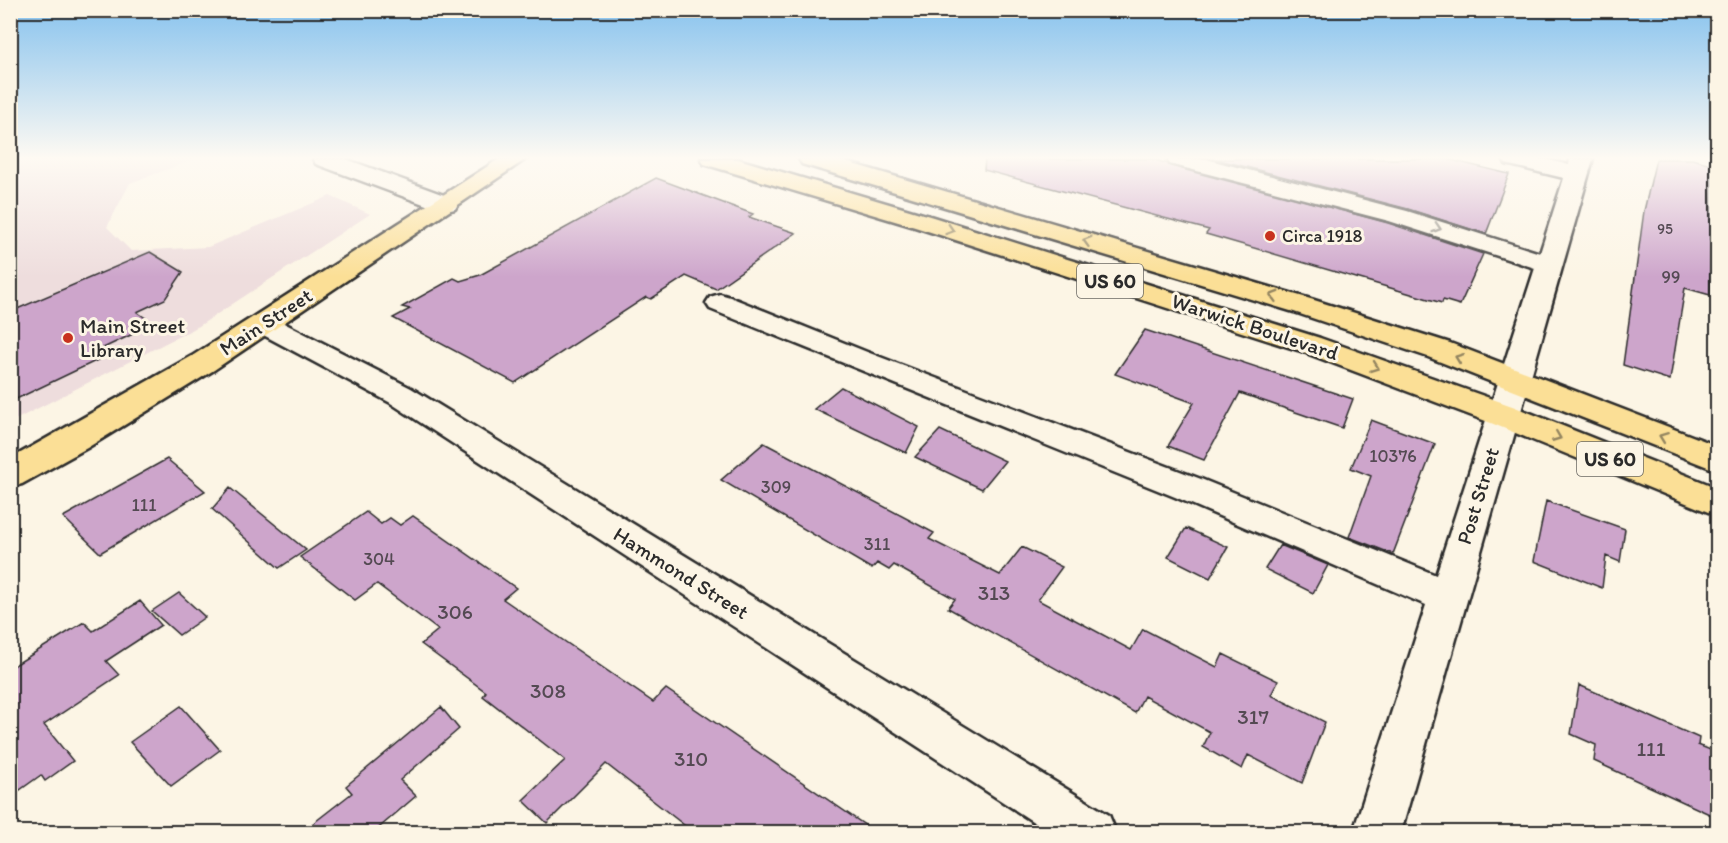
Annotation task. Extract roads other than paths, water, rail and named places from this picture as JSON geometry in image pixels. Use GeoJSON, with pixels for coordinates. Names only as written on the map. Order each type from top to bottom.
{"type":"FeatureCollection","features":[{"type":"Feature","properties":{"kind":"main road","name":"Main Street"},"geometry":{"type":"LineString","coordinates":[[10,475],[139,402],[264,324],[455,198]]}},
{"type":"Feature","properties":{"kind":"main road","name":"Warwick Boulevard"},"geometry":{"type":"LineString","coordinates":[[844,198],[1309,344],[1508,397],[1718,459]]}},
{"type":"Feature","properties":{"kind":"main road","name":"Warwick Boulevard"},"geometry":{"type":"LineString","coordinates":[[942,198],[1304,306],[1508,397],[1718,503]]}},
{"type":"Feature","properties":{"kind":"street"},"geometry":{"type":"LineString","coordinates":[[431,198],[446,204]]}},
{"type":"Feature","properties":{"kind":"street"},"geometry":{"type":"LineString","coordinates":[[1330,198],[1398,216],[1549,264]]}},
{"type":"Feature","properties":{"kind":"street","name":"Post Street"},"geometry":{"type":"LineString","coordinates":[[1377,832],[1569,198]]}},
{"type":"Feature","properties":{"kind":"street"},"geometry":{"type":"LineString","coordinates":[[720,303],[856,359],[1188,488],[1447,597]]}},
{"type":"Feature","properties":{"kind":"street","name":"Hammond Street"},"geometry":{"type":"LineString","coordinates":[[264,324],[400,395],[1092,832]]}},
{"type":"Feature","properties":{"kind":"place","name":"Circa 1918"},"geometry":{"type":"Point","coordinates":[1270,236]}},
{"type":"Feature","properties":{"kind":"place","name":"Main Street Library"},"geometry":{"type":"Point","coordinates":[68,338]}}]}
